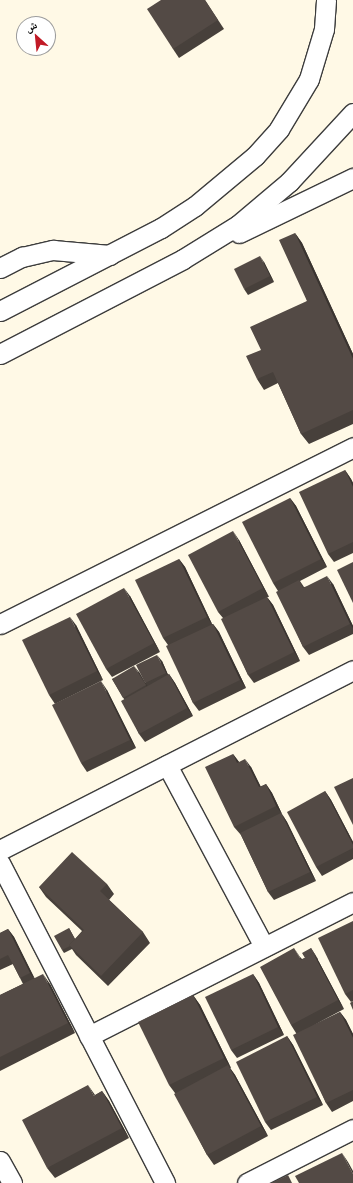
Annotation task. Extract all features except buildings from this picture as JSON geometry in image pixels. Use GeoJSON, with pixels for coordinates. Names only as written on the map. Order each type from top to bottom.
{"type":"FeatureCollection","features":[{"type":"Feature","properties":{"kind":"street"},"geometry":{"type":"LineString","coordinates":[[0,311],[110,254],[195,206],[245,165],[278,129],[309,79],[324,29],[326,0]]}},
{"type":"Feature","properties":{"kind":"street"},"geometry":{"type":"LineString","coordinates":[[183,259],[266,204],[353,113]]}},
{"type":"Feature","properties":{"kind":"street"},"geometry":{"type":"LineString","coordinates":[[0,354],[183,259],[353,178]]}},
{"type":"Feature","properties":{"kind":"street"},"geometry":{"type":"LineString","coordinates":[[0,268],[22,257],[53,250],[110,254]]}},
{"type":"Feature","properties":{"kind":"street"},"geometry":{"type":"LineString","coordinates":[[0,624],[353,447]]}},
{"type":"Feature","properties":{"kind":"street"},"geometry":{"type":"LineString","coordinates":[[0,850],[353,670]]}},
{"type":"Feature","properties":{"kind":"street"},"geometry":{"type":"LineString","coordinates":[[167,765],[264,947]]}},
{"type":"Feature","properties":{"kind":"street"},"geometry":{"type":"LineString","coordinates":[[0,863],[165,1183]]}},
{"type":"Feature","properties":{"kind":"street"},"geometry":{"type":"LineString","coordinates":[[90,1036],[353,902]]}},
{"type":"Feature","properties":{"kind":"street"},"geometry":{"type":"LineString","coordinates":[[247,1183],[353,1129]]}},
{"type":"Feature","properties":{"kind":"street"},"geometry":{"type":"LineString","coordinates":[[0,1161],[12,1183]]}}]}
